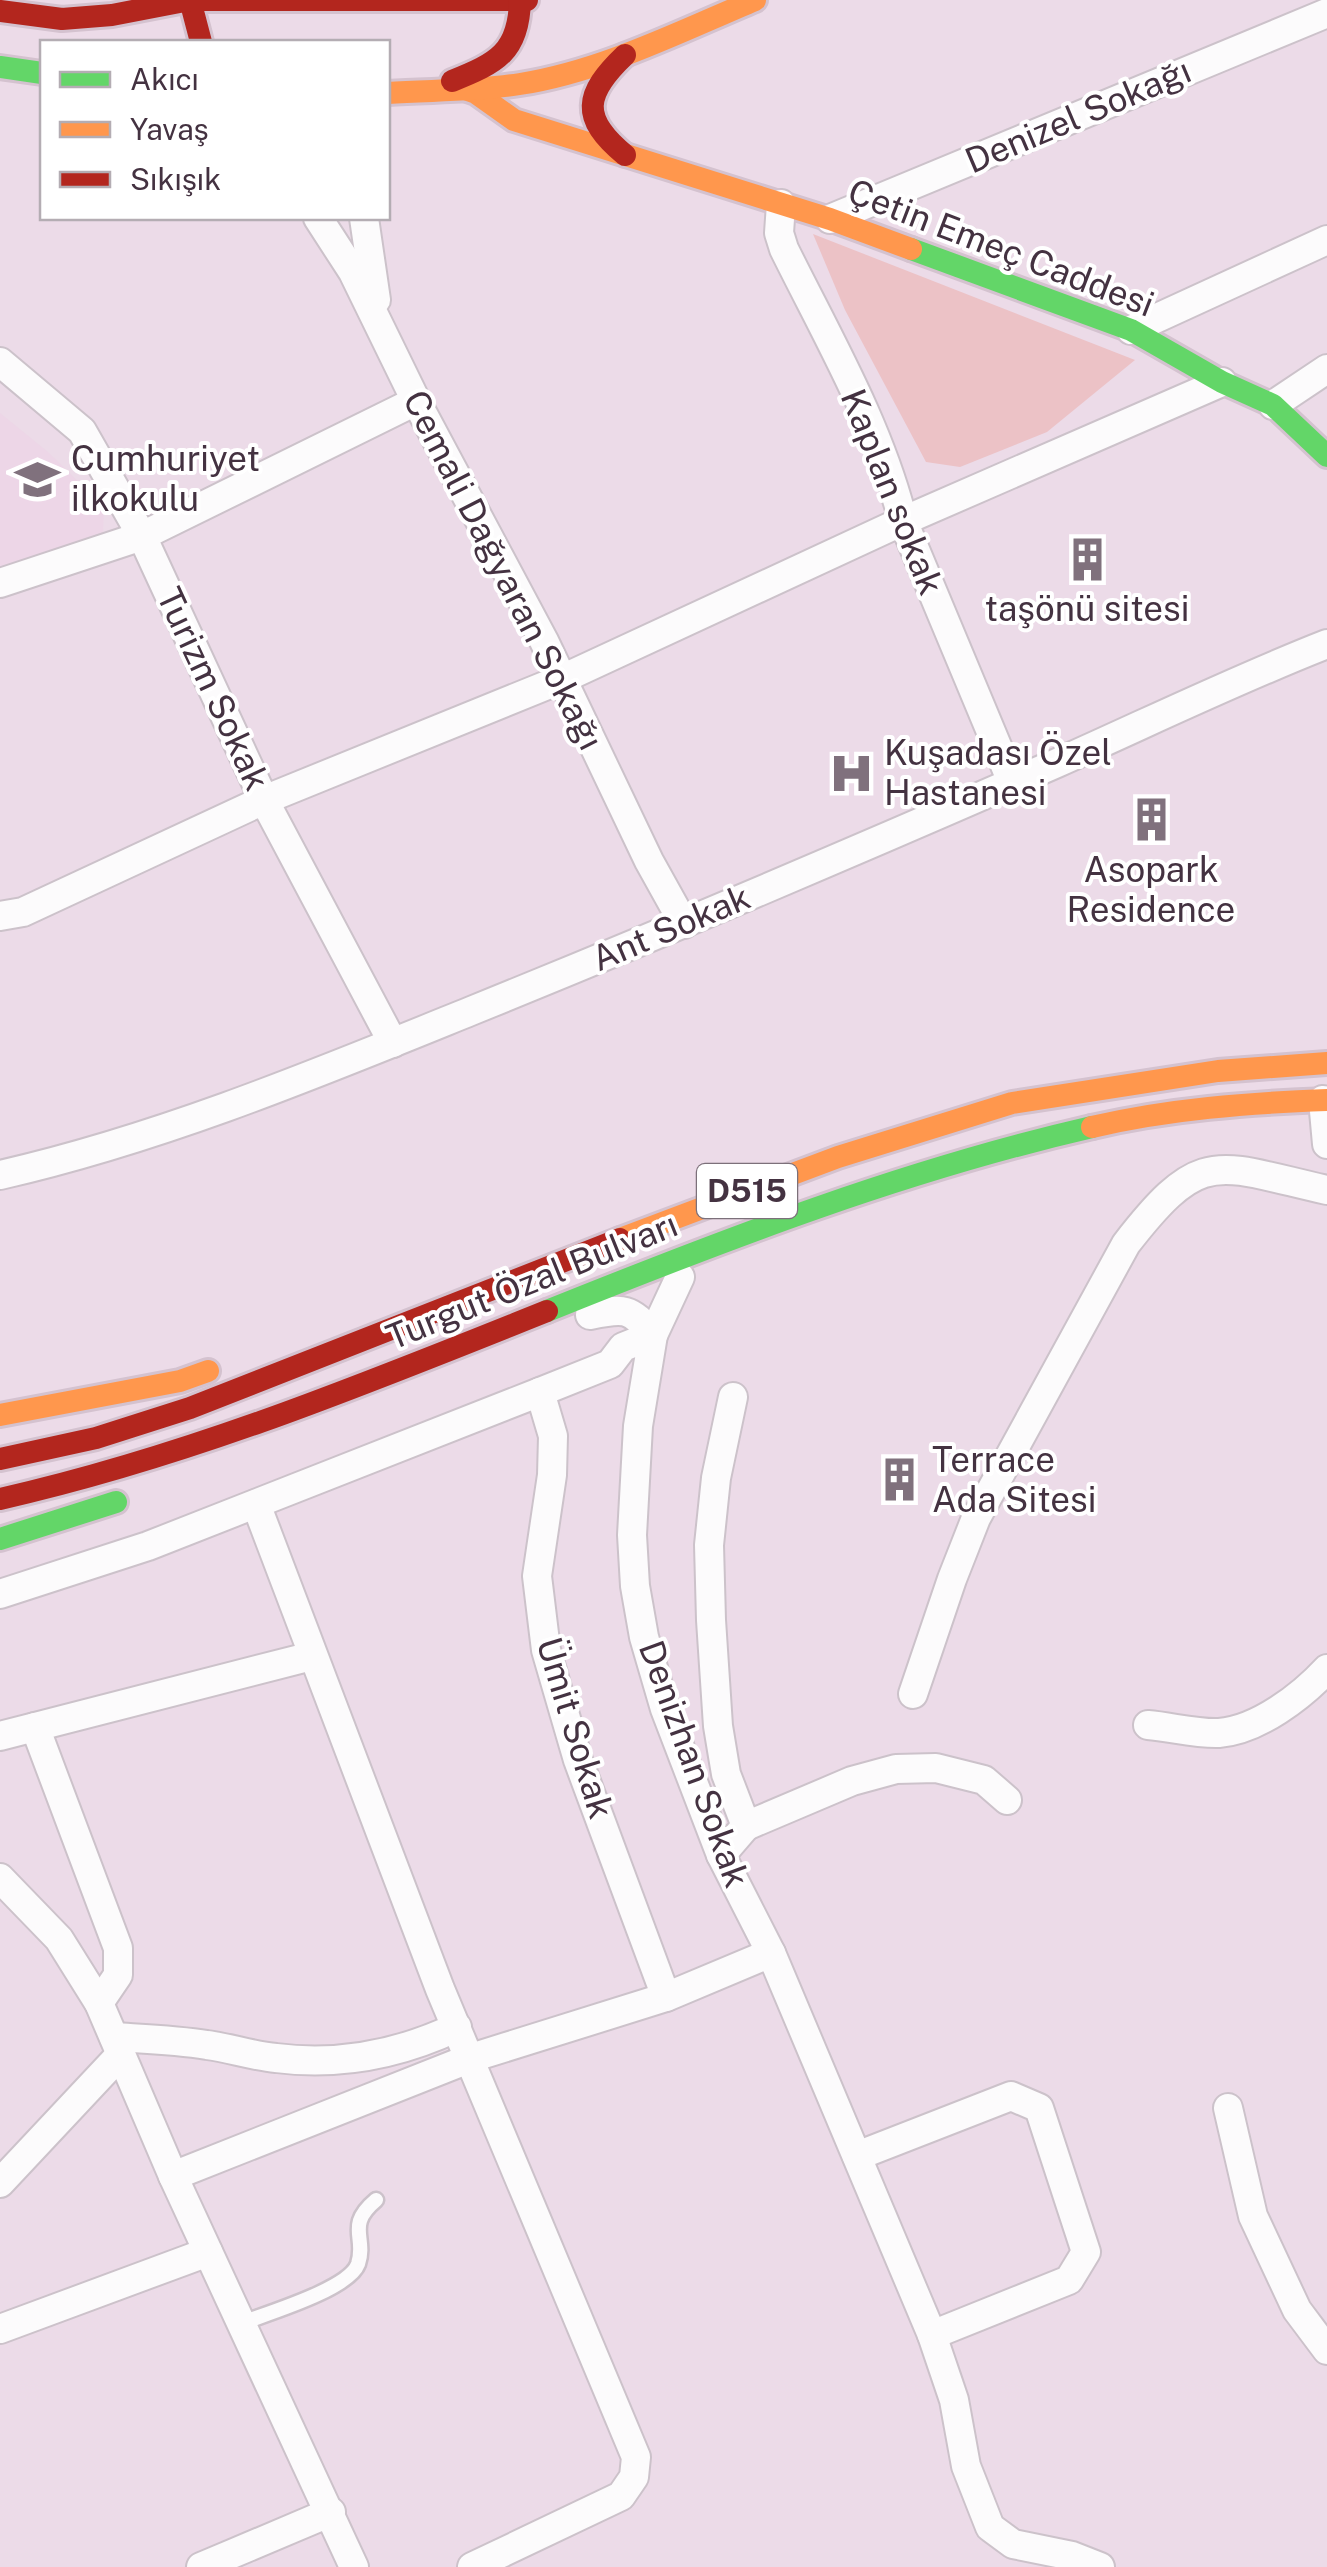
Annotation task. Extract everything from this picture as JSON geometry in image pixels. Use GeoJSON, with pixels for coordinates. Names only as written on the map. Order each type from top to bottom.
{"type":"FeatureCollection","features":[{"type":"Feature","properties":{"kind":"main road"},"geometry":{"type":"LineString","coordinates":[[62,19],[110,0]]}},
{"type":"Feature","properties":{"kind":"main road"},"geometry":{"type":"LineString","coordinates":[[190,0],[200,40]]}},
{"type":"Feature","properties":{"kind":"main road"},"geometry":{"type":"LineString","coordinates":[[0,11],[62,19],[112,15],[190,0],[522,0],[519,28],[509,49],[492,64],[448,88]]}},
{"type":"Feature","properties":{"kind":"main road"},"geometry":{"type":"LineString","coordinates":[[390,93],[520,84],[625,56],[755,0]]}},
{"type":"Feature","properties":{"kind":"main road"},"geometry":{"type":"LineString","coordinates":[[625,56],[600,83],[593,114],[599,132],[625,154]]}},
{"type":"Feature","properties":{"kind":"main road"},"geometry":{"type":"LineString","coordinates":[[0,67],[40,73]]}},
{"type":"Feature","properties":{"kind":"main road","name":"Çetin Emeç Caddesi"},"geometry":{"type":"LineString","coordinates":[[448,88],[474,90],[502,115],[514,120],[830,219],[1132,330],[1222,382],[1273,405],[1327,456]]}},
{"type":"Feature","properties":{"kind":"main road","name":"Turgut Özal Bulvarı"},"geometry":{"type":"LineString","coordinates":[[0,1459],[96,1438],[190,1408],[838,1157],[1012,1103],[1218,1070],[1327,1063]]}},
{"type":"Feature","properties":{"kind":"main road","name":"Turgut Özal Bulvarı"},"geometry":{"type":"LineString","coordinates":[[0,1499],[90,1480],[205,1443],[360,1387],[846,1196],[931,1167],[1100,1124],[1231,1106],[1325,1100]]}},
{"type":"Feature","properties":{"kind":"main road"},"geometry":{"type":"LineString","coordinates":[[428,1290],[759,1164],[822,1144],[1012,1103]]}},
{"type":"Feature","properties":{"kind":"main road"},"geometry":{"type":"LineString","coordinates":[[360,1410],[680,1277],[846,1196]]}},
{"type":"Feature","properties":{"kind":"main road"},"geometry":{"type":"LineString","coordinates":[[0,1415],[180,1381],[232,1362]]}},
{"type":"Feature","properties":{"kind":"main road"},"geometry":{"type":"LineString","coordinates":[[0,1539],[130,1498]]}},
{"type":"Feature","properties":{"kind":"street","name":"Denizel Sokağı"},"geometry":{"type":"LineString","coordinates":[[830,219],[1327,13]]}},
{"type":"Feature","properties":{"kind":"street"},"geometry":{"type":"LineString","coordinates":[[390,110],[406,97],[448,88]]}},
{"type":"Feature","properties":{"kind":"street","name":"Kaplan sokak"},"geometry":{"type":"LineString","coordinates":[[782,204],[778,218],[784,249],[877,438],[892,476],[902,521],[1012,782]]}},
{"type":"Feature","properties":{"kind":"street","name":"Cemali Dağyaran Sokağı"},"geometry":{"type":"LineString","coordinates":[[319,220],[353,272],[562,679],[648,861],[684,924]]}},
{"type":"Feature","properties":{"kind":"street"},"geometry":{"type":"LineString","coordinates":[[364,220],[374,292],[386,340]]}},
{"type":"Feature","properties":{"kind":"street"},"geometry":{"type":"LineString","coordinates":[[1132,330],[1327,240]]}},
{"type":"Feature","properties":{"kind":"street","name":"Turizm Sokak"},"geometry":{"type":"LineString","coordinates":[[0,362],[82,431],[142,536],[264,800],[393,1043]]}},
{"type":"Feature","properties":{"kind":"street"},"geometry":{"type":"LineString","coordinates":[[1273,405],[1327,369]]}},
{"type":"Feature","properties":{"kind":"street"},"geometry":{"type":"LineString","coordinates":[[0,916],[23,912],[264,800],[562,679],[902,521],[1222,382]]}},
{"type":"Feature","properties":{"kind":"street"},"geometry":{"type":"LineString","coordinates":[[0,583],[142,536],[416,401]]}},
{"type":"Feature","properties":{"kind":"street","name":"Ant Sokak"},"geometry":{"type":"LineString","coordinates":[[0,1175],[148,1134],[393,1043],[684,924],[1327,644]]}},
{"type":"Feature","properties":{"kind":"street"},"geometry":{"type":"LineString","coordinates":[[1325,1100],[1327,1144]]}},
{"type":"Feature","properties":{"kind":"street"},"geometry":{"type":"LineString","coordinates":[[913,1694],[976,1518],[1126,1244],[1146,1219],[1180,1184],[1202,1171],[1224,1167],[1327,1190]]}},
{"type":"Feature","properties":{"kind":"street","name":"Denizhan Sokak"},"geometry":{"type":"LineString","coordinates":[[680,1277],[653,1335],[634,1469],[635,1586],[644,1638],[665,1708],[722,1855],[771,1953],[932,2336],[954,2400],[966,2466],[995,2548],[1014,2567]]}},
{"type":"Feature","properties":{"kind":"street"},"geometry":{"type":"LineString","coordinates":[[0,1594],[148,1546],[540,1392],[610,1364],[623,1347],[653,1335],[638,1316],[620,1309],[590,1315]]}},
{"type":"Feature","properties":{"kind":"street","name":"Ümit Sokak"},"geometry":{"type":"LineString","coordinates":[[540,1392],[554,1436],[538,1576],[546,1650],[578,1760],[666,1997]]}},
{"type":"Feature","properties":{"kind":"street"},"geometry":{"type":"LineString","coordinates":[[733,1397],[713,1511],[711,1620],[718,1726],[726,1774],[746,1826]]}},
{"type":"Feature","properties":{"kind":"street"},"geometry":{"type":"LineString","coordinates":[[256,1504],[457,2027],[636,2457],[634,2478],[622,2496],[472,2567]]}},
{"type":"Feature","properties":{"kind":"street"},"geometry":{"type":"LineString","coordinates":[[0,1736],[304,1658]]}},
{"type":"Feature","properties":{"kind":"street"},"geometry":{"type":"LineString","coordinates":[[1148,1725],[1220,1733],[1256,1722],[1327,1668]]}},
{"type":"Feature","properties":{"kind":"street"},"geometry":{"type":"LineString","coordinates":[[35,1728],[118,1948],[118,1975],[98,2003]]}},
{"type":"Feature","properties":{"kind":"street"},"geometry":{"type":"LineString","coordinates":[[722,1855],[746,1826],[852,1780],[896,1769],[936,1768],[984,1780],[1007,1800]]}},
{"type":"Feature","properties":{"kind":"street"},"geometry":{"type":"LineString","coordinates":[[0,1878],[59,1939],[98,2003],[173,2176],[354,2567]]}},
{"type":"Feature","properties":{"kind":"street"},"geometry":{"type":"LineString","coordinates":[[173,2176],[471,2058],[666,1997],[771,1953]]}},
{"type":"Feature","properties":{"kind":"street"},"geometry":{"type":"LineString","coordinates":[[0,2183],[117,2046],[206,2045],[275,2058],[356,2058],[428,2041],[457,2027]]}},
{"type":"Feature","properties":{"kind":"street"},"geometry":{"type":"LineString","coordinates":[[856,2156],[1010,2096],[1038,2108],[1086,2252],[1069,2280],[932,2336]]}},
{"type":"Feature","properties":{"kind":"street"},"geometry":{"type":"LineString","coordinates":[[1228,2108],[1253,2216],[1297,2310],[1327,2350]]}},
{"type":"Feature","properties":{"kind":"street"},"geometry":{"type":"LineString","coordinates":[[0,2329],[208,2252]]}},
{"type":"Feature","properties":{"kind":"street"},"geometry":{"type":"LineString","coordinates":[[201,2567],[331,2512]]}},
{"type":"Feature","properties":{"kind":"street"},"geometry":{"type":"LineString","coordinates":[[990,2528],[1014,2544],[1072,2556],[1100,2567]]}},
{"type":"Feature","properties":{"kind":"lane"},"geometry":{"type":"LineString","coordinates":[[242,2323],[344,2281],[358,2263],[358,2225],[376,2200]]}},
{"type":"Feature","properties":{"kind":"shaded area"},"geometry":{"type":"Polygon","coordinates":[[[0,0],[1327,0],[1327,2567],[0,2567],[0,0]]]}},
{"type":"Feature","properties":{"kind":"shaded area"},"geometry":{"type":"Polygon","coordinates":[[[813,234],[1135,360],[1047,432],[960,467],[926,462],[845,310],[813,234]]]}},
{"type":"Feature","properties":{"kind":"shaded area","name":"Cumhuriyet ilkokulu"},"geometry":{"type":"Polygon","coordinates":[[[0,413],[48,452],[104,507],[103,535],[0,570],[0,413]]]}},
{"type":"Feature","properties":{"kind":"traffic: fast"},"geometry":{"type":"LineString","coordinates":[[0,67],[40,73]]}},
{"type":"Feature","properties":{"kind":"traffic: fast"},"geometry":{"type":"LineString","coordinates":[[911,249],[1131,330],[1222,382],[1273,405],[1327,456]]}},
{"type":"Feature","properties":{"kind":"traffic: fast"},"geometry":{"type":"LineString","coordinates":[[547,1311],[749,1232],[885,1185],[1092,1127]]}},
{"type":"Feature","properties":{"kind":"traffic: fast"},"geometry":{"type":"LineString","coordinates":[[0,1539],[116,1502]]}},
{"type":"Feature","properties":{"kind":"traffic: slow"},"geometry":{"type":"LineString","coordinates":[[390,93],[487,88],[551,78],[640,49],[755,0]]}},
{"type":"Feature","properties":{"kind":"traffic: slow"},"geometry":{"type":"LineString","coordinates":[[462,88],[476,93],[514,120],[830,219],[911,249]]}},
{"type":"Feature","properties":{"kind":"traffic: slow"},"geometry":{"type":"LineString","coordinates":[[620,1239],[838,1157],[1012,1103],[1218,1071],[1327,1063]]}},
{"type":"Feature","properties":{"kind":"traffic: slow"},"geometry":{"type":"LineString","coordinates":[[1092,1127],[1209,1108],[1327,1100]]}},
{"type":"Feature","properties":{"kind":"traffic: slow"},"geometry":{"type":"LineString","coordinates":[[0,1415],[180,1381],[208,1371]]}},
{"type":"Feature","properties":{"kind":"traffic: jam"},"geometry":{"type":"LineString","coordinates":[[190,0],[200,40]]}},
{"type":"Feature","properties":{"kind":"traffic: jam"},"geometry":{"type":"LineString","coordinates":[[0,11],[62,19],[112,15],[190,0],[527,0]]}},
{"type":"Feature","properties":{"kind":"traffic: jam"},"geometry":{"type":"LineString","coordinates":[[452,81],[493,61],[510,44],[519,18],[520,0]]}},
{"type":"Feature","properties":{"kind":"traffic: jam"},"geometry":{"type":"LineString","coordinates":[[625,55],[601,82],[593,106],[600,129],[625,155]]}},
{"type":"Feature","properties":{"kind":"traffic: jam"},"geometry":{"type":"LineString","coordinates":[[0,1459],[96,1438],[190,1408],[620,1239]]}},
{"type":"Feature","properties":{"kind":"traffic: jam"},"geometry":{"type":"LineString","coordinates":[[0,1499],[209,1440],[547,1311]]}},
{"type":"Feature","properties":{"kind":"place","name":"Cumhuriyet ilkokulu"},"geometry":{"type":"Point","coordinates":[38,479]}},
{"type":"Feature","properties":{"kind":"place","name":"taşönü sitesi"},"geometry":{"type":"Point","coordinates":[1087,559]}},
{"type":"Feature","properties":{"kind":"place","name":"Kuşadası Özel Hastanesi"},"geometry":{"type":"Point","coordinates":[851,773]}},
{"type":"Feature","properties":{"kind":"place","name":"Asopark Residence"},"geometry":{"type":"Point","coordinates":[1151,820]}},
{"type":"Feature","properties":{"kind":"place","name":"Terrace Ada Sitesi"},"geometry":{"type":"Point","coordinates":[899,1480]}}]}
